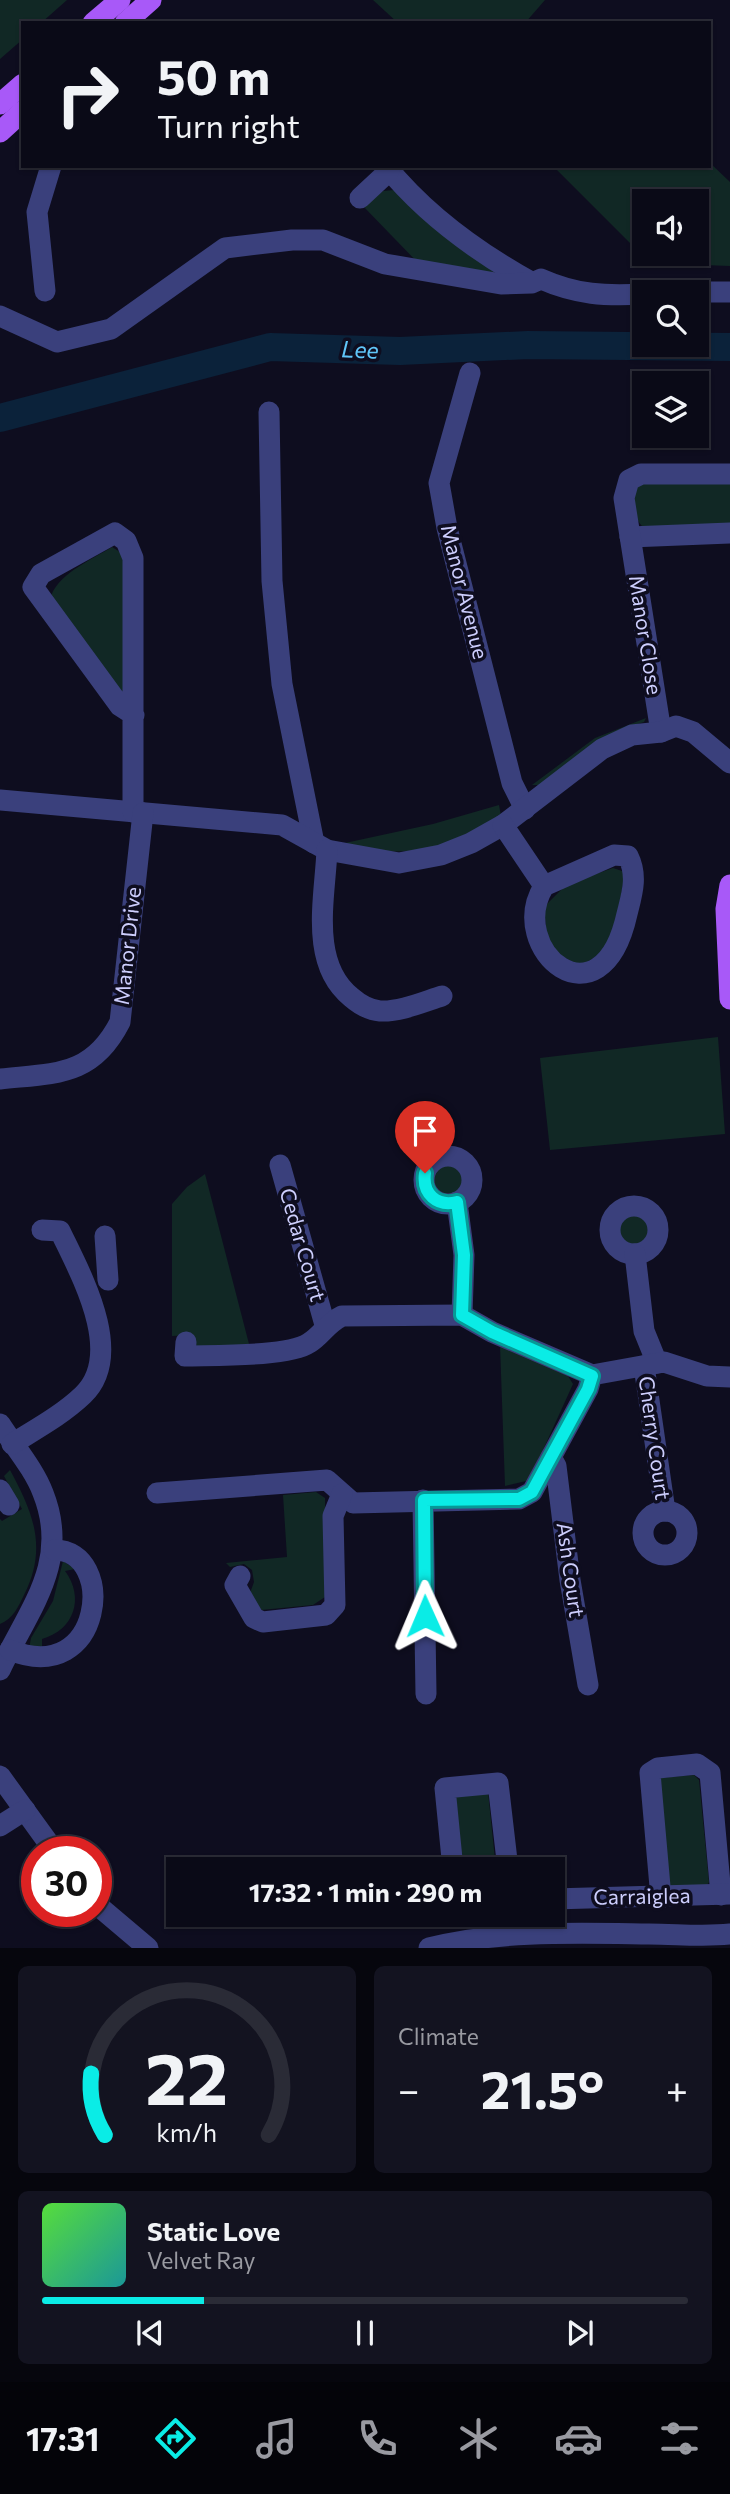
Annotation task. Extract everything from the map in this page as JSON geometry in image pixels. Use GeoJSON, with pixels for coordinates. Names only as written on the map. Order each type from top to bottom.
{"type":"FeatureCollection","features":[{"type":"Feature","properties":{"kind":"main road"},"geometry":{"type":"LineString","coordinates":[[95,21],[120,0]]}},
{"type":"Feature","properties":{"kind":"main road"},"geometry":{"type":"LineString","coordinates":[[127,21],[151,0]]}},
{"type":"Feature","properties":{"kind":"main road"},"geometry":{"type":"LineString","coordinates":[[0,104],[21,86]]}},
{"type":"Feature","properties":{"kind":"main road"},"geometry":{"type":"LineString","coordinates":[[0,132],[21,113]]}},
{"type":"Feature","properties":{"kind":"main road"},"geometry":{"type":"LineString","coordinates":[[730,885],[726,909],[730,999]]}},
{"type":"Feature","properties":{"kind":"street"},"geometry":{"type":"LineString","coordinates":[[45,291],[37,212],[50,168]]}},
{"type":"Feature","properties":{"kind":"street"},"geometry":{"type":"LineString","coordinates":[[360,198],[388,168],[442,220],[504,267],[532,283]]}},
{"type":"Feature","properties":{"kind":"street"},"geometry":{"type":"LineString","coordinates":[[0,316],[57,342],[111,329],[225,248],[292,240],[323,240],[384,264],[501,284],[532,283],[541,279],[570,291],[612,296],[632,295]]}},
{"type":"Feature","properties":{"kind":"street"},"geometry":{"type":"LineString","coordinates":[[709,292],[730,292]]}},
{"type":"Feature","properties":{"kind":"street","name":"Manor Avenue"},"geometry":{"type":"LineString","coordinates":[[470,373],[439,483],[447,528],[512,783],[525,809]]}},
{"type":"Feature","properties":{"kind":"street"},"geometry":{"type":"LineString","coordinates":[[269,412],[272,581],[282,684],[321,846],[322,937],[328,967],[341,989],[362,1006],[379,1011],[442,996]]}},
{"type":"Feature","properties":{"kind":"street","name":"Manor Close"},"geometry":{"type":"LineString","coordinates":[[661,732],[624,498],[629,480],[641,474],[730,474]]}},
{"type":"Feature","properties":{"kind":"street","name":"Manor Drive"},"geometry":{"type":"LineString","coordinates":[[0,1079],[72,1071],[98,1055],[109,1043],[120,1021],[138,812],[134,715],[134,558],[126,541],[115,533],[41,574],[33,587],[120,706],[134,715]]}},
{"type":"Feature","properties":{"kind":"street"},"geometry":{"type":"LineString","coordinates":[[630,537],[730,533]]}},
{"type":"Feature","properties":{"kind":"street"},"geometry":{"type":"LineString","coordinates":[[0,800],[282,825],[321,846],[399,863],[442,855],[471,844],[503,825],[602,749],[632,735],[661,732],[676,726],[693,732],[730,763]]}},
{"type":"Feature","properties":{"kind":"street"},"geometry":{"type":"LineString","coordinates":[[503,825],[544,886]]}},
{"type":"Feature","properties":{"kind":"street"},"geometry":{"type":"LineString","coordinates":[[614,855],[628,856],[635,869],[621,942],[606,964],[594,972],[575,973],[559,967],[544,953],[535,924],[536,899],[544,886],[614,855]]}},
{"type":"Feature","properties":{"kind":"street","name":"Cedar Court"},"geometry":{"type":"LineString","coordinates":[[279,1165],[325,1325]]}},
{"type":"Feature","properties":{"kind":"street"},"geometry":{"type":"LineString","coordinates":[[457,1202],[464,1255],[462,1315]]}},
{"type":"Feature","properties":{"kind":"street"},"geometry":{"type":"LineString","coordinates":[[12,1444],[55,1418],[85,1394],[95,1376],[100,1353],[97,1315],[80,1274],[60,1231],[43,1230]]}},
{"type":"Feature","properties":{"kind":"street"},"geometry":{"type":"LineString","coordinates":[[80,1274],[108,1273],[105,1236]]}},
{"type":"Feature","properties":{"kind":"street","name":"Cherry Court"},"geometry":{"type":"LineString","coordinates":[[635,1254],[650,1364],[665,1511]]}},
{"type":"Feature","properties":{"kind":"street"},"geometry":{"type":"LineString","coordinates":[[186,1342],[185,1356],[290,1351],[309,1343],[325,1325],[342,1316],[372,1313],[462,1315],[492,1332],[592,1376],[664,1362],[707,1376],[730,1377]]}},
{"type":"Feature","properties":{"kind":"street"},"geometry":{"type":"LineString","coordinates":[[157,1493],[327,1480],[353,1503],[519,1499],[532,1492],[588,1389],[592,1376]]}},
{"type":"Feature","properties":{"kind":"street"},"geometry":{"type":"LineString","coordinates":[[0,1424],[43,1492],[54,1531],[54,1550],[30,1615],[4,1658]]}},
{"type":"Feature","properties":{"kind":"street","name":"Ash Court"},"geometry":{"type":"LineString","coordinates":[[551,1457],[556,1466],[570,1580],[588,1685]]}},
{"type":"Feature","properties":{"kind":"street"},"geometry":{"type":"LineString","coordinates":[[240,1576],[235,1585],[254,1618],[263,1622],[326,1615],[335,1605],[333,1516],[342,1493]]}},
{"type":"Feature","properties":{"kind":"street"},"geometry":{"type":"LineString","coordinates":[[424,1500],[426,1694]]}},
{"type":"Feature","properties":{"kind":"street"},"geometry":{"type":"LineString","coordinates":[[4,1658],[51,1657],[78,1642],[89,1626],[93,1611],[87,1570],[76,1556],[54,1550]]}},
{"type":"Feature","properties":{"kind":"street"},"geometry":{"type":"LineString","coordinates":[[661,1898],[650,1773],[658,1768],[697,1764],[710,1773],[725,1894]]}},
{"type":"Feature","properties":{"kind":"street"},"geometry":{"type":"LineString","coordinates":[[0,1776],[44,1836]]}},
{"type":"Feature","properties":{"kind":"street"},"geometry":{"type":"LineString","coordinates":[[452,1857],[444,1788],[498,1783],[507,1857]]}},
{"type":"Feature","properties":{"kind":"street"},"geometry":{"type":"LineString","coordinates":[[0,1826],[25,1810]]}},
{"type":"Feature","properties":{"kind":"street","name":"Carraiglea"},"geometry":{"type":"LineString","coordinates":[[565,1898],[661,1898],[725,1894]]}},
{"type":"Feature","properties":{"kind":"street"},"geometry":{"type":"LineString","coordinates":[[576,1898],[592,1938]]}},
{"type":"Feature","properties":{"kind":"street"},"geometry":{"type":"LineString","coordinates":[[112,1919],[148,1948]]}},
{"type":"Feature","properties":{"kind":"street"},"geometry":{"type":"LineString","coordinates":[[429,1948],[482,1939],[705,1937],[730,1934]]}},
{"type":"Feature","properties":{"kind":"street"},"geometry":{"type":"LineString","coordinates":[[705,1937],[730,1945]]}},
{"type":"Feature","properties":{"kind":"green space"},"geometry":{"type":"Polygon","coordinates":[[[0,0],[67,0],[43,21],[21,21],[21,41],[0,59],[0,0]]]}},
{"type":"Feature","properties":{"kind":"green space"},"geometry":{"type":"Polygon","coordinates":[[[373,0],[545,0],[527,21],[396,21],[373,0]]]}},
{"type":"Feature","properties":{"kind":"green space"},"geometry":{"type":"Polygon","coordinates":[[[711,164],[730,182],[730,266],[709,265],[709,189],[632,189],[632,245],[555,168],[700,170],[711,168],[711,164]]]}},
{"type":"Feature","properties":{"kind":"green space"},"geometry":{"type":"Polygon","coordinates":[[[394,190],[508,274],[423,268],[363,206],[383,191],[394,190]]]}},
{"type":"Feature","properties":{"kind":"green space"},"geometry":{"type":"Polygon","coordinates":[[[730,480],[730,526],[643,527],[633,507],[635,484],[730,480]]]}},
{"type":"Feature","properties":{"kind":"green space"},"geometry":{"type":"Polygon","coordinates":[[[112,547],[123,554],[125,696],[50,600],[53,591],[66,576],[112,547]]]}},
{"type":"Feature","properties":{"kind":"green space"},"geometry":{"type":"Polygon","coordinates":[[[646,718],[644,722],[631,726],[540,785],[532,785],[595,738],[646,718]]]}},
{"type":"Feature","properties":{"kind":"green space"},"geometry":{"type":"Polygon","coordinates":[[[499,805],[501,816],[469,838],[437,848],[388,851],[345,843],[433,824],[499,805]]]}},
{"type":"Feature","properties":{"kind":"green space"},"geometry":{"type":"Polygon","coordinates":[[[613,868],[625,872],[612,947],[580,966],[548,948],[544,907],[567,884],[613,868]]]}},
{"type":"Feature","properties":{"kind":"green space"},"geometry":{"type":"Polygon","coordinates":[[[718,1037],[725,1134],[550,1150],[540,1058],[718,1037]]]}},
{"type":"Feature","properties":{"kind":"green space"},"geometry":{"type":"Polygon","coordinates":[[[448,1163],[459,1168],[464,1179],[459,1190],[448,1195],[437,1190],[432,1179],[437,1168],[448,1163]]]}},
{"type":"Feature","properties":{"kind":"green space"},"geometry":{"type":"Polygon","coordinates":[[[205,1174],[249,1344],[198,1349],[192,1335],[172,1336],[172,1204],[187,1187],[205,1174]]]}},
{"type":"Feature","properties":{"kind":"green space"},"geometry":{"type":"Polygon","coordinates":[[[634,1214],[645,1219],[650,1230],[645,1241],[634,1246],[623,1241],[618,1230],[623,1219],[634,1214]]]}},
{"type":"Feature","properties":{"kind":"green space"},"geometry":{"type":"Polygon","coordinates":[[[500,1345],[568,1376],[573,1384],[533,1472],[526,1481],[505,1486],[500,1345]]]}},
{"type":"Feature","properties":{"kind":"green space"},"geometry":{"type":"Polygon","coordinates":[[[10,1470],[31,1516],[36,1546],[31,1578],[24,1595],[12,1616],[0,1624],[0,1519],[2,1521],[22,1509],[4,1476],[10,1470]]]}},
{"type":"Feature","properties":{"kind":"green space"},"geometry":{"type":"Polygon","coordinates":[[[316,1492],[325,1498],[325,1597],[313,1605],[261,1610],[250,1593],[254,1582],[252,1570],[244,1564],[230,1567],[226,1563],[287,1557],[283,1495],[316,1492]]]}},
{"type":"Feature","properties":{"kind":"green space"},"geometry":{"type":"Polygon","coordinates":[[[63,1561],[75,1569],[65,1571],[74,1592],[73,1612],[62,1628],[42,1639],[42,1649],[29,1649],[31,1638],[53,1601],[63,1561]]]}},
{"type":"Feature","properties":{"kind":"green space"},"geometry":{"type":"Polygon","coordinates":[[[694,1775],[699,1780],[709,1882],[706,1887],[672,1887],[666,1881],[659,1778],[694,1775]]]}},
{"type":"Feature","properties":{"kind":"green space"},"geometry":{"type":"Polygon","coordinates":[[[488,1792],[495,1857],[459,1857],[452,1796],[488,1792]]]}},
{"type":"Feature","properties":{"kind":"waterway","name":"Lee"},"geometry":{"type":"LineString","coordinates":[[0,418],[270,347],[400,351],[528,345],[730,347]]}},
{"type":"Feature","properties":{"kind":"route"},"geometry":{"type":"LineString","coordinates":[[425,1173],[426,1191],[432,1198],[449,1204],[457,1202],[464,1255],[462,1315],[492,1332],[592,1376],[588,1389],[532,1492],[519,1499],[424,1500],[425,1616]]}}]}
